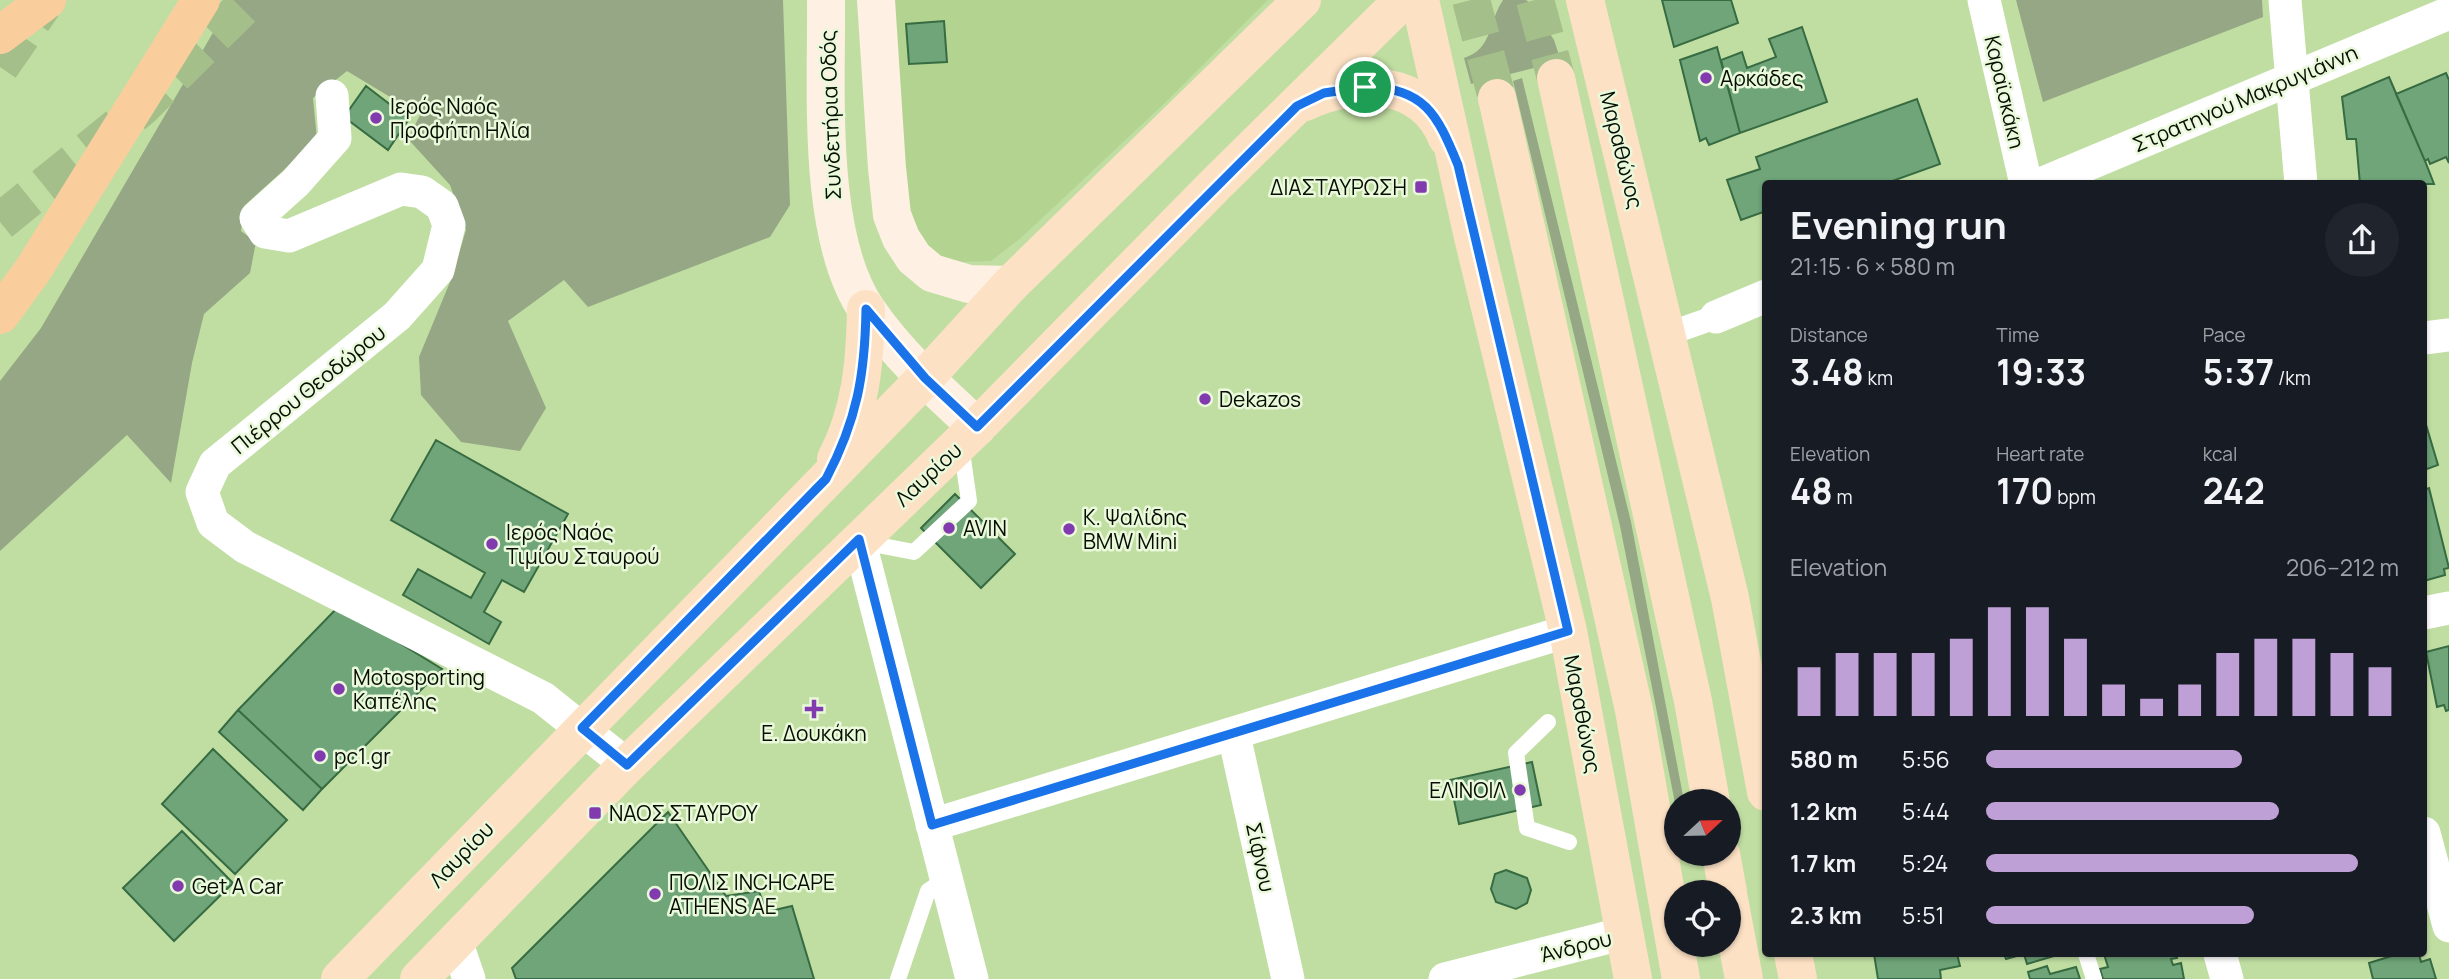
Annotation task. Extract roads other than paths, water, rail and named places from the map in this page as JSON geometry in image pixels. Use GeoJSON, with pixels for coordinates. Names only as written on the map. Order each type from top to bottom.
{"type":"FeatureCollection","features":[{"type":"Feature","properties":{"kind":"highway"},"geometry":{"type":"LineString","coordinates":[[0,35],[47,0]]}},
{"type":"Feature","properties":{"kind":"highway"},"geometry":{"type":"LineString","coordinates":[[0,316],[40,259],[201,0]]}},
{"type":"Feature","properties":{"kind":"main road","name":"Συνδετήρια Οδός"},"geometry":{"type":"LineString","coordinates":[[826,0],[833,211],[852,279],[866,309],[969,435]]}},
{"type":"Feature","properties":{"kind":"main road"},"geometry":{"type":"LineString","coordinates":[[876,0],[892,215],[901,238],[914,258],[932,273],[969,285],[1010,285]]}},
{"type":"Feature","properties":{"kind":"main road","name":"Λαυρίου"},"geometry":{"type":"LineString","coordinates":[[340,979],[925,378],[1010,285],[1302,0]]}},
{"type":"Feature","properties":{"kind":"main road","name":"Λαυρίου"},"geometry":{"type":"LineString","coordinates":[[419,979],[627,765],[969,435],[1403,0]]}},
{"type":"Feature","properties":{"kind":"main road","name":"Μαραθώνος"},"geometry":{"type":"LineString","coordinates":[[1420,0],[1568,631],[1633,979]]}},
{"type":"Feature","properties":{"kind":"main road"},"geometry":{"type":"LineString","coordinates":[[1559,0],[1595,44]]}},
{"type":"Feature","properties":{"kind":"main road","name":"Μαραθώνος"},"geometry":{"type":"LineString","coordinates":[[1584,0],[1756,673],[1762,744]]}},
{"type":"Feature","properties":{"kind":"main road"},"geometry":{"type":"LineString","coordinates":[[1556,78],[1693,701],[1709,789]]}},
{"type":"Feature","properties":{"kind":"main road"},"geometry":{"type":"LineString","coordinates":[[1297,106],[1324,93],[1346,88],[1398,90],[1415,96],[1430,109],[1442,126],[1458,165]]}},
{"type":"Feature","properties":{"kind":"main road"},"geometry":{"type":"LineString","coordinates":[[1497,98],[1634,710],[1681,979]]}},
{"type":"Feature","properties":{"kind":"main road"},"geometry":{"type":"LineString","coordinates":[[826,479],[846,440],[860,393],[866,309]]}},
{"type":"Feature","properties":{"kind":"main road"},"geometry":{"type":"LineString","coordinates":[[1740,957],[1744,979]]}},
{"type":"Feature","properties":{"kind":"main road"},"geometry":{"type":"LineString","coordinates":[[1794,957],[1798,979]]}},
{"type":"Feature","properties":{"kind":"street","name":"Καραϊσκάκη"},"geometry":{"type":"LineString","coordinates":[[1984,0],[2025,180]]}},
{"type":"Feature","properties":{"kind":"street"},"geometry":{"type":"LineString","coordinates":[[2285,0],[2301,180]]}},
{"type":"Feature","properties":{"kind":"street","name":"Στρατηγού Μακρυγιάννη"},"geometry":{"type":"LineString","coordinates":[[2050,180],[2449,13]]}},
{"type":"Feature","properties":{"kind":"street","name":"Πιέρρου Θεοδώρου"},"geometry":{"type":"LineString","coordinates":[[332,96],[335,138],[295,183],[256,218],[258,226],[265,232],[289,236],[401,189],[422,192],[442,206],[449,225],[438,270],[397,316],[215,464],[202,492],[213,523],[245,547],[543,698],[582,728]]}},
{"type":"Feature","properties":{"kind":"street"},"geometry":{"type":"LineString","coordinates":[[1668,334],[1762,298]]}},
{"type":"Feature","properties":{"kind":"street"},"geometry":{"type":"LineString","coordinates":[[2427,338],[2449,335]]}},
{"type":"Feature","properties":{"kind":"street"},"geometry":{"type":"LineString","coordinates":[[860,540],[972,979]]}},
{"type":"Feature","properties":{"kind":"street"},"geometry":{"type":"LineString","coordinates":[[2427,612],[2449,608]]}},
{"type":"Feature","properties":{"kind":"street"},"geometry":{"type":"LineString","coordinates":[[932,825],[1568,631]]}},
{"type":"Feature","properties":{"kind":"street"},"geometry":{"type":"LineString","coordinates":[[582,728],[627,765]]}},
{"type":"Feature","properties":{"kind":"street","name":"Σίφνου"},"geometry":{"type":"LineString","coordinates":[[1234,735],[1288,979]]}},
{"type":"Feature","properties":{"kind":"street"},"geometry":{"type":"LineString","coordinates":[[2427,842],[2445,893],[2449,926]]}},
{"type":"Feature","properties":{"kind":"street","name":"Άνδρου"},"geometry":{"type":"LineString","coordinates":[[1446,979],[1625,933]]}},
{"type":"Feature","properties":{"kind":"street"},"geometry":{"type":"LineString","coordinates":[[456,941],[469,979]]}},
{"type":"Feature","properties":{"kind":"street"},"geometry":{"type":"LineString","coordinates":[[2221,957],[2227,979]]}},
{"type":"Feature","properties":{"kind":"lane"},"geometry":{"type":"LineString","coordinates":[[1548,722],[1516,753],[1527,828],[1569,842]]}},
{"type":"Feature","properties":{"kind":"lane"},"geometry":{"type":"LineString","coordinates":[[898,979],[928,891],[946,879]]}},
{"type":"Feature","properties":{"kind":"lane"},"geometry":{"type":"LineString","coordinates":[[2087,957],[2094,979]]}},
{"type":"Feature","properties":{"kind":"tunnel"},"geometry":{"type":"LineString","coordinates":[[0,222],[142,107],[250,0]]}},
{"type":"Feature","properties":{"kind":"tunnel"},"geometry":{"type":"LineString","coordinates":[[1471,0],[1497,98]]}},
{"type":"Feature","properties":{"kind":"tunnel"},"geometry":{"type":"LineString","coordinates":[[1535,0],[1556,78]]}},
{"type":"Feature","properties":{"kind":"tunnel"},"geometry":{"type":"LineString","coordinates":[[0,67],[43,5]]}},
{"type":"Feature","properties":{"kind":"place","name":"Αρκάδες"},"geometry":{"type":"Point","coordinates":[1706,78]}},
{"type":"Feature","properties":{"kind":"place","name":"Ιερός Ναός Προφήτη Ηλία"},"geometry":{"type":"Point","coordinates":[376,118]}},
{"type":"Feature","properties":{"kind":"place","name":"ΔΙΑΣΤΑΥΡΩΣΗ"},"geometry":{"type":"Point","coordinates":[1421,187]}},
{"type":"Feature","properties":{"kind":"place","name":"Dekazos"},"geometry":{"type":"Point","coordinates":[1205,399]}},
{"type":"Feature","properties":{"kind":"place","name":"AVIN"},"geometry":{"type":"Point","coordinates":[949,528]}},
{"type":"Feature","properties":{"kind":"place","name":"Κ. Ψαλίδης BMW Mini"},"geometry":{"type":"Point","coordinates":[1069,529]}},
{"type":"Feature","properties":{"kind":"place","name":"Ιερός Ναός Τιμίου Σταυρού"},"geometry":{"type":"Point","coordinates":[492,544]}},
{"type":"Feature","properties":{"kind":"place","name":"Motosporting Καπέλης"},"geometry":{"type":"Point","coordinates":[339,689]}},
{"type":"Feature","properties":{"kind":"place","name":"Ε. Δουκάκη"},"geometry":{"type":"Point","coordinates":[814,709]}},
{"type":"Feature","properties":{"kind":"place","name":"pc1.gr"},"geometry":{"type":"Point","coordinates":[320,756]}},
{"type":"Feature","properties":{"kind":"place","name":"ΕΛΙΝΟΙΛ"},"geometry":{"type":"Point","coordinates":[1520,790]}},
{"type":"Feature","properties":{"kind":"place","name":"ΝΑΟΣ ΣΤΑΥΡΟΥ"},"geometry":{"type":"Point","coordinates":[595,813]}},
{"type":"Feature","properties":{"kind":"place","name":"Get A Car"},"geometry":{"type":"Point","coordinates":[178,886]}},
{"type":"Feature","properties":{"kind":"place","name":"ΠΟΛΙΣ INCHCAPE ATHENS ΑΕ"},"geometry":{"type":"Point","coordinates":[655,894]}}]}
